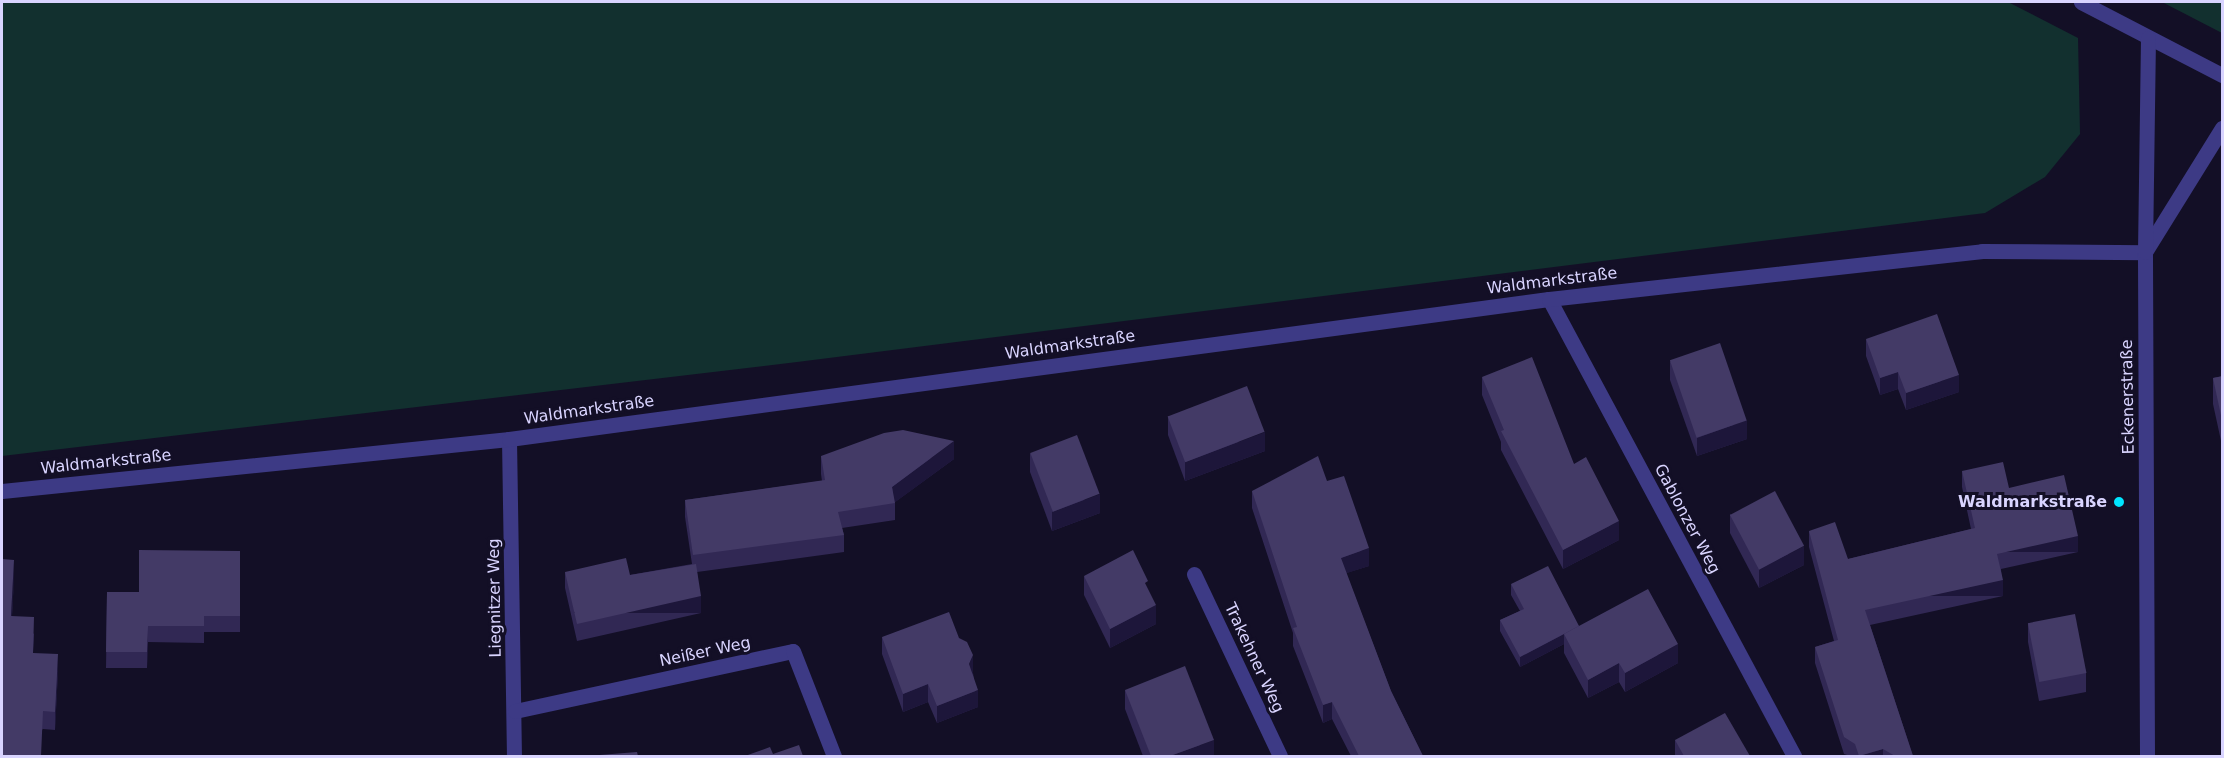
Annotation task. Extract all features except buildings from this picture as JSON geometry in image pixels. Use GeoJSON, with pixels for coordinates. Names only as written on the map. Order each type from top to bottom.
{"type":"FeatureCollection","features":[{"type":"Feature","properties":{"kind":"street"},"geometry":{"type":"LineString","coordinates":[[2080,2],[2223,75]]}},
{"type":"Feature","properties":{"kind":"street","name":"Eckenerstraße"},"geometry":{"type":"LineString","coordinates":[[2147,756],[2145,252],[2148,38]]}},
{"type":"Feature","properties":{"kind":"street"},"geometry":{"type":"LineString","coordinates":[[2145,252],[2223,128]]}},
{"type":"Feature","properties":{"kind":"street","name":"Waldmarkstraße"},"geometry":{"type":"LineString","coordinates":[[2,491],[509,439],[1549,299],[1982,250],[2145,252]]}},
{"type":"Feature","properties":{"kind":"street","name":"Gablonzer Weg"},"geometry":{"type":"LineString","coordinates":[[1549,299],[1794,756]]}},
{"type":"Feature","properties":{"kind":"street","name":"Liegnitzer Weg"},"geometry":{"type":"LineString","coordinates":[[509,439],[514,756]]}},
{"type":"Feature","properties":{"kind":"street","name":"Trakehner Weg"},"geometry":{"type":"LineString","coordinates":[[1194,574],[1280,756]]}},
{"type":"Feature","properties":{"kind":"street","name":"Neißer Weg"},"geometry":{"type":"LineString","coordinates":[[515,711],[793,651],[834,756]]}},
{"type":"Feature","properties":{"kind":"green space"},"geometry":{"type":"Polygon","coordinates":[[[2,2],[2008,2],[2078,38],[2080,134],[2045,177],[1985,213],[797,362],[2,456],[2,2]]]}},
{"type":"Feature","properties":{"kind":"green space"},"geometry":{"type":"Polygon","coordinates":[[[2162,2],[2222,2],[2222,33],[2162,2]]]}},
{"type":"Feature","properties":{"kind":"place","name":"Waldmarkstraße"},"geometry":{"type":"Point","coordinates":[2119,502]}}]}
